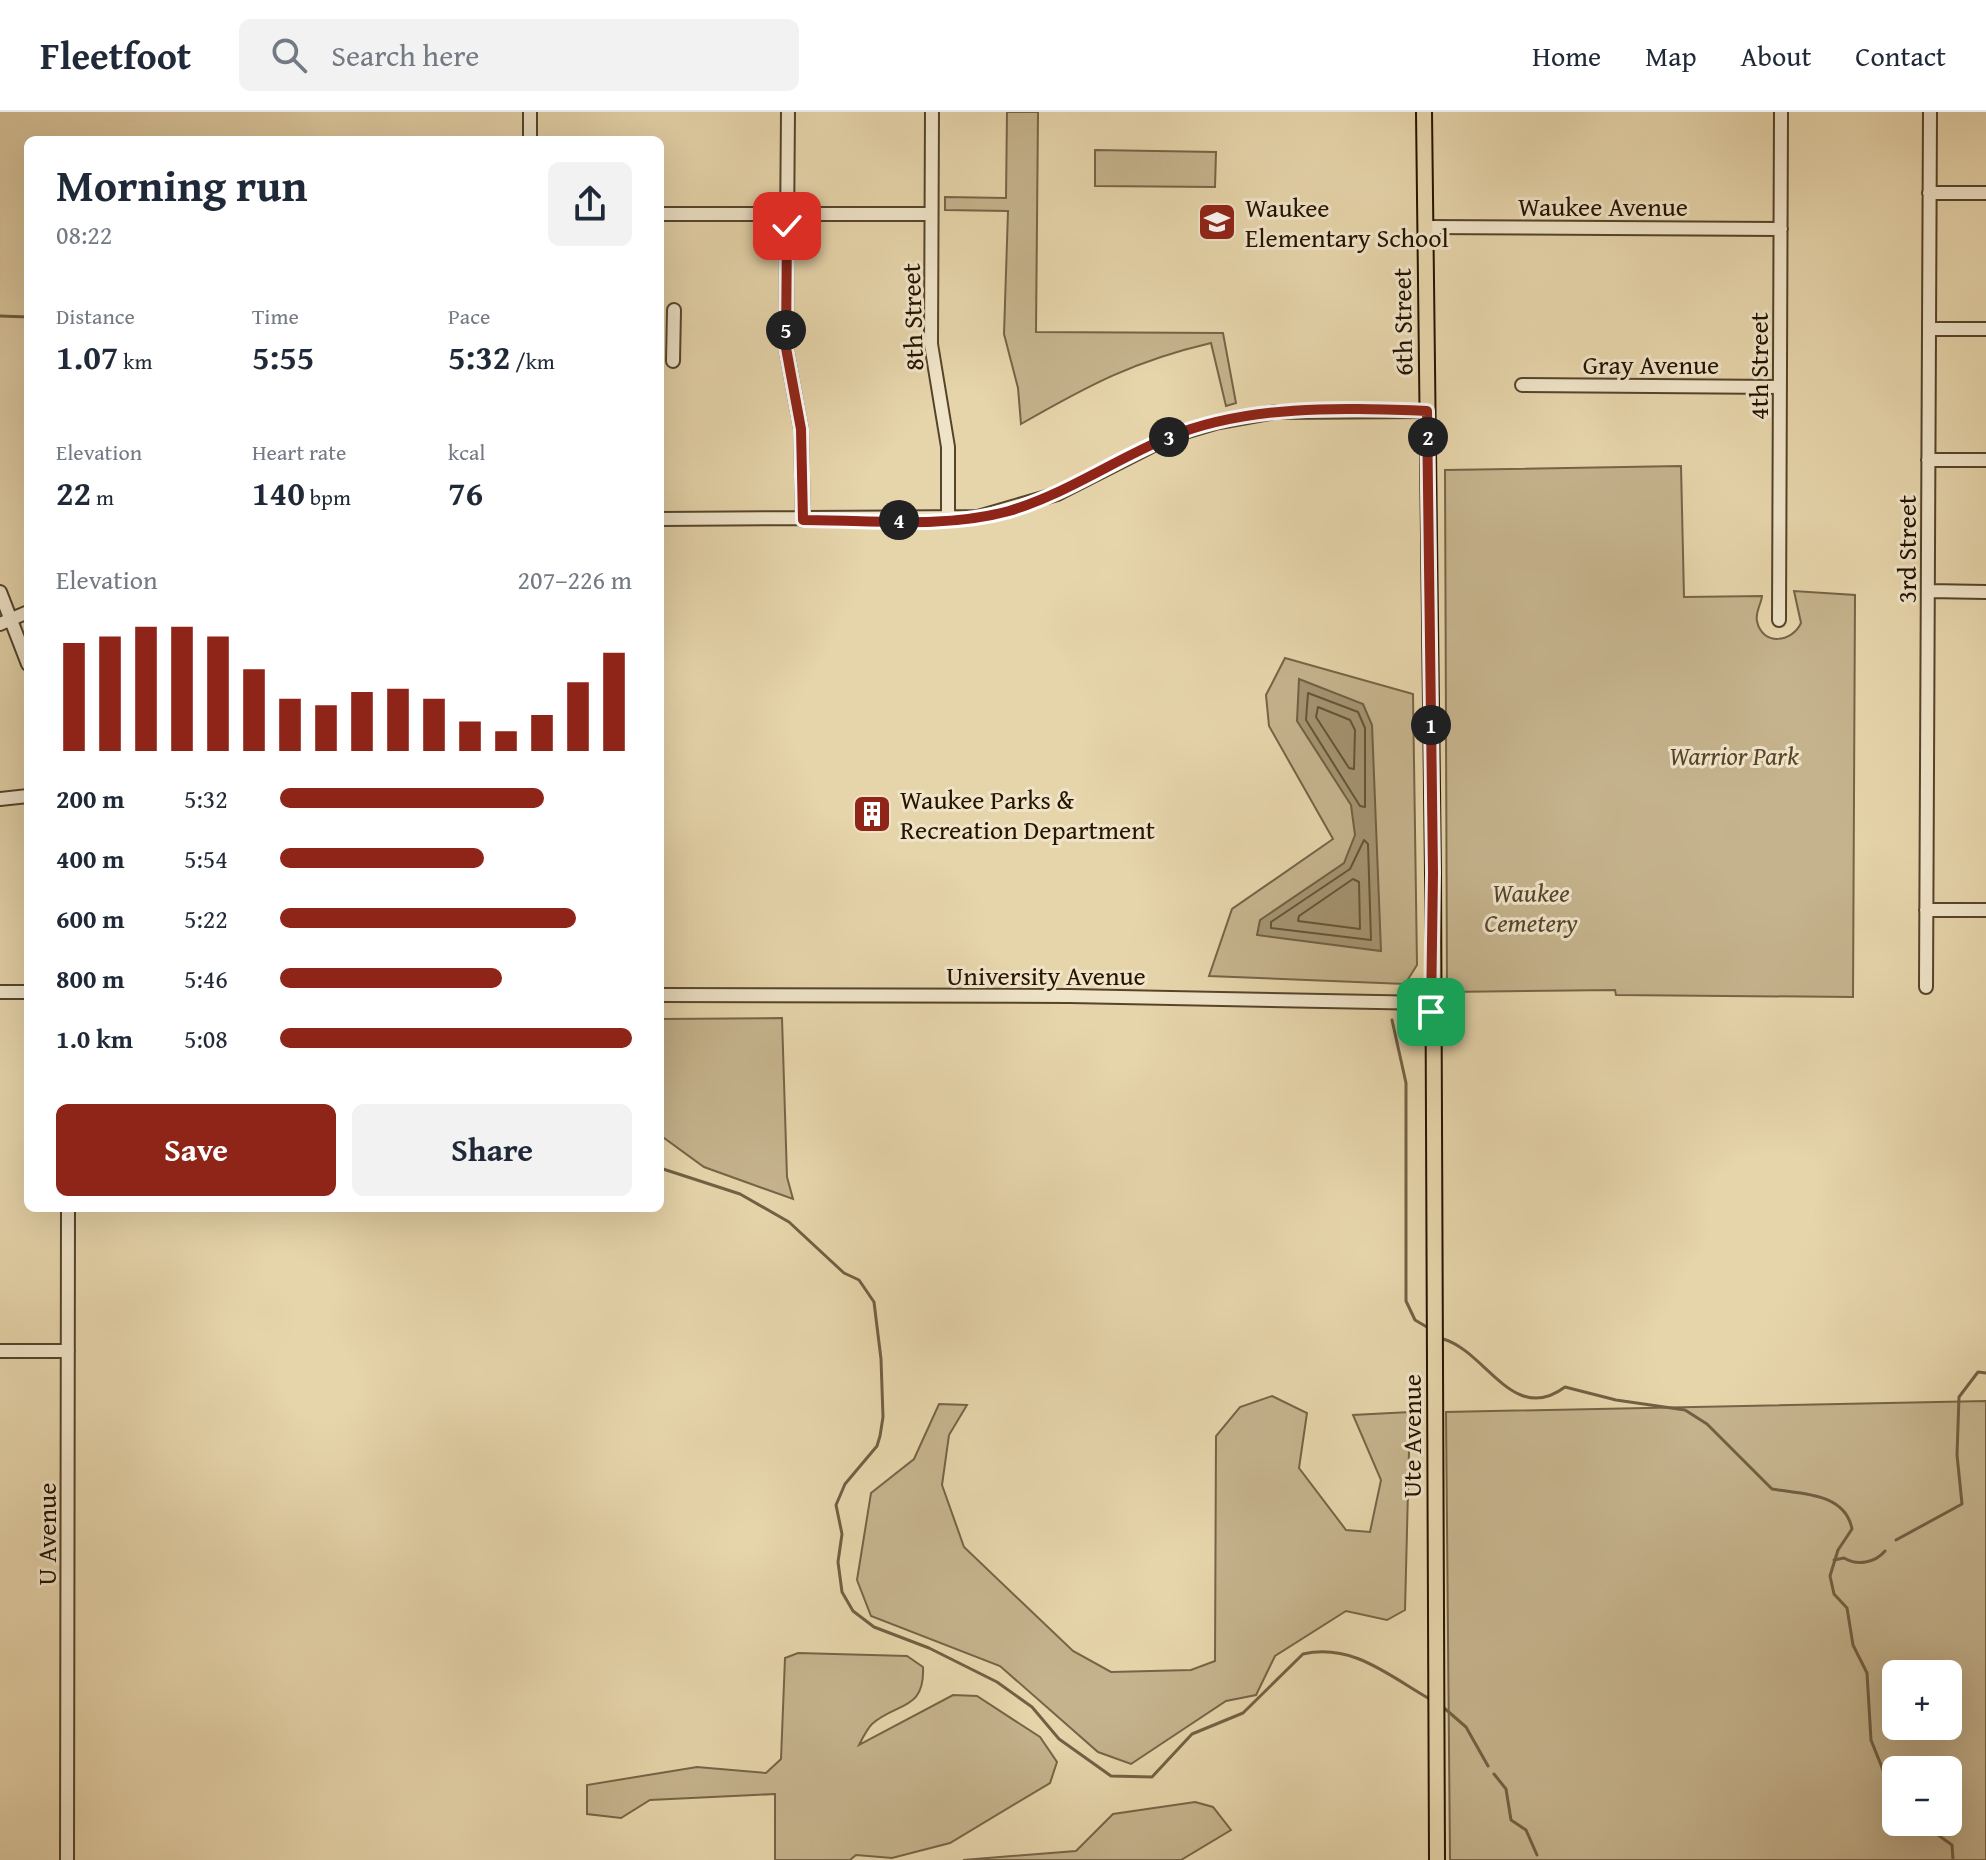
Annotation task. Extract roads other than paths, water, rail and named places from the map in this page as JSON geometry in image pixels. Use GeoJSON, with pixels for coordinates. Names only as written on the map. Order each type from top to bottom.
{"type":"FeatureCollection","features":[{"type":"Feature","properties":{"kind":"main road","name":"6th Street"},"geometry":{"type":"LineString","coordinates":[[1424,112],[1431,1008]]}},
{"type":"Feature","properties":{"kind":"main road","name":"Ute Avenue"},"geometry":{"type":"LineString","coordinates":[[1431,1008],[1437,1860]]}},
{"type":"Feature","properties":{"kind":"street"},"geometry":{"type":"LineString","coordinates":[[530,112],[530,136]]}},
{"type":"Feature","properties":{"kind":"street"},"geometry":{"type":"LineString","coordinates":[[788,112],[786,348],[801,429],[803,520]]}},
{"type":"Feature","properties":{"kind":"street","name":"8th Street"},"geometry":{"type":"LineString","coordinates":[[932,112],[931,344],[948,447],[948,520]]}},
{"type":"Feature","properties":{"kind":"street","name":"4th Street"},"geometry":{"type":"LineString","coordinates":[[1779,620],[1781,112]]}},
{"type":"Feature","properties":{"kind":"street","name":"3rd Street"},"geometry":{"type":"LineString","coordinates":[[1926,987],[1930,112]]}},
{"type":"Feature","properties":{"kind":"street"},"geometry":{"type":"LineString","coordinates":[[1929,193],[1986,193]]}},
{"type":"Feature","properties":{"kind":"street"},"geometry":{"type":"LineString","coordinates":[[664,214],[931,214]]}},
{"type":"Feature","properties":{"kind":"street","name":"Waukee Avenue"},"geometry":{"type":"LineString","coordinates":[[1425,227],[1781,229]]}},
{"type":"Feature","properties":{"kind":"street"},"geometry":{"type":"LineString","coordinates":[[673,361],[666,336],[674,310]]}},
{"type":"Feature","properties":{"kind":"street"},"geometry":{"type":"LineString","coordinates":[[1929,329],[1986,329]]}},
{"type":"Feature","properties":{"kind":"street","name":"Gray Avenue"},"geometry":{"type":"LineString","coordinates":[[1522,385],[1780,387]]}},
{"type":"Feature","properties":{"kind":"street"},"geometry":{"type":"LineString","coordinates":[[664,519],[948,520],[1008,511],[1057,494],[1171,436],[1215,423],[1275,412],[1427,411]]}},
{"type":"Feature","properties":{"kind":"street"},"geometry":{"type":"LineString","coordinates":[[1928,460],[1986,460]]}},
{"type":"Feature","properties":{"kind":"street"},"geometry":{"type":"LineString","coordinates":[[1928,591],[1986,592]]}},
{"type":"Feature","properties":{"kind":"street"},"geometry":{"type":"LineString","coordinates":[[0,592],[5,622],[24,657]]}},
{"type":"Feature","properties":{"kind":"street"},"geometry":{"type":"LineString","coordinates":[[5,622],[24,614]]}},
{"type":"Feature","properties":{"kind":"street"},"geometry":{"type":"LineString","coordinates":[[0,799],[24,796]]}},
{"type":"Feature","properties":{"kind":"street"},"geometry":{"type":"LineString","coordinates":[[1926,910],[1986,910]]}},
{"type":"Feature","properties":{"kind":"street"},"geometry":{"type":"LineString","coordinates":[[0,992],[24,992]]}},
{"type":"Feature","properties":{"kind":"street","name":"University Avenue"},"geometry":{"type":"LineString","coordinates":[[664,995],[1055,996],[1431,1008]]}},
{"type":"Feature","properties":{"kind":"street","name":"U Avenue"},"geometry":{"type":"LineString","coordinates":[[67,1860],[68,1212]]}},
{"type":"Feature","properties":{"kind":"street"},"geometry":{"type":"LineString","coordinates":[[0,1351],[68,1351]]}},
{"type":"Feature","properties":{"kind":"water"},"geometry":{"type":"Polygon","coordinates":[[[1299,679],[1363,704],[1372,725],[1381,951],[1257,935],[1260,920],[1344,863],[1355,835],[1351,805],[1297,721],[1299,679]]]}},
{"type":"Feature","properties":{"kind":"waterway"},"geometry":{"type":"LineString","coordinates":[[0,316],[24,317]]}},
{"type":"Feature","properties":{"kind":"waterway"},"geometry":{"type":"LineString","coordinates":[[1392,1020],[1406,1083],[1406,1301],[1415,1320],[1432,1330]]}},
{"type":"Feature","properties":{"kind":"waterway"},"geometry":{"type":"LineString","coordinates":[[664,1169],[740,1194],[789,1222],[844,1273],[859,1280],[874,1302],[881,1359],[883,1417],[880,1436],[877,1446],[845,1484],[836,1505],[842,1534],[838,1562],[842,1592],[853,1611],[874,1627],[929,1648],[997,1682],[1032,1707],[1059,1739],[1111,1776],[1152,1777],[1192,1734],[1243,1713],[1303,1654],[1321,1652],[1354,1657],[1428,1698]]}},
{"type":"Feature","properties":{"kind":"waterway"},"geometry":{"type":"LineString","coordinates":[[1443,1339],[1473,1357],[1515,1392],[1530,1398],[1547,1397],[1565,1387],[1616,1400],[1685,1410],[1707,1424],[1772,1489],[1820,1497],[1840,1508],[1848,1517],[1852,1529],[1838,1550],[1830,1576],[1834,1594],[1847,1608],[1853,1645],[1867,1673],[1871,1740],[1882,1768]]}},
{"type":"Feature","properties":{"kind":"waterway"},"geometry":{"type":"LineString","coordinates":[[1896,1540],[1962,1504],[1957,1455],[1959,1397],[1978,1372],[1986,1373]]}},
{"type":"Feature","properties":{"kind":"waterway"},"geometry":{"type":"LineString","coordinates":[[1834,1560],[1844,1558],[1866,1562],[1885,1551]]}},
{"type":"Feature","properties":{"kind":"waterway"},"geometry":{"type":"LineString","coordinates":[[1443,1707],[1466,1727],[1488,1766]]}},
{"type":"Feature","properties":{"kind":"waterway"},"geometry":{"type":"LineString","coordinates":[[1494,1774],[1506,1789],[1511,1820],[1526,1830],[1537,1855]]}},
{"type":"Feature","properties":{"kind":"waterway"},"geometry":{"type":"LineString","coordinates":[[1939,1836],[1952,1845],[1953,1860]]}},
{"type":"Feature","properties":{"kind":"place","name":"Waukee Elementary School"},"geometry":{"type":"Point","coordinates":[1217,222]}},
{"type":"Feature","properties":{"kind":"place","name":"Waukee Parks & Recreation Department"},"geometry":{"type":"Point","coordinates":[872,814]}},
{"type":"Feature","properties":{"kind":"park label","name":"Warrior Park"},"geometry":{"type":"Point","coordinates":[1734,755]}},
{"type":"Feature","properties":{"kind":"park label","name":"Waukee Cemetery"},"geometry":{"type":"Point","coordinates":[1531,907]}}]}
